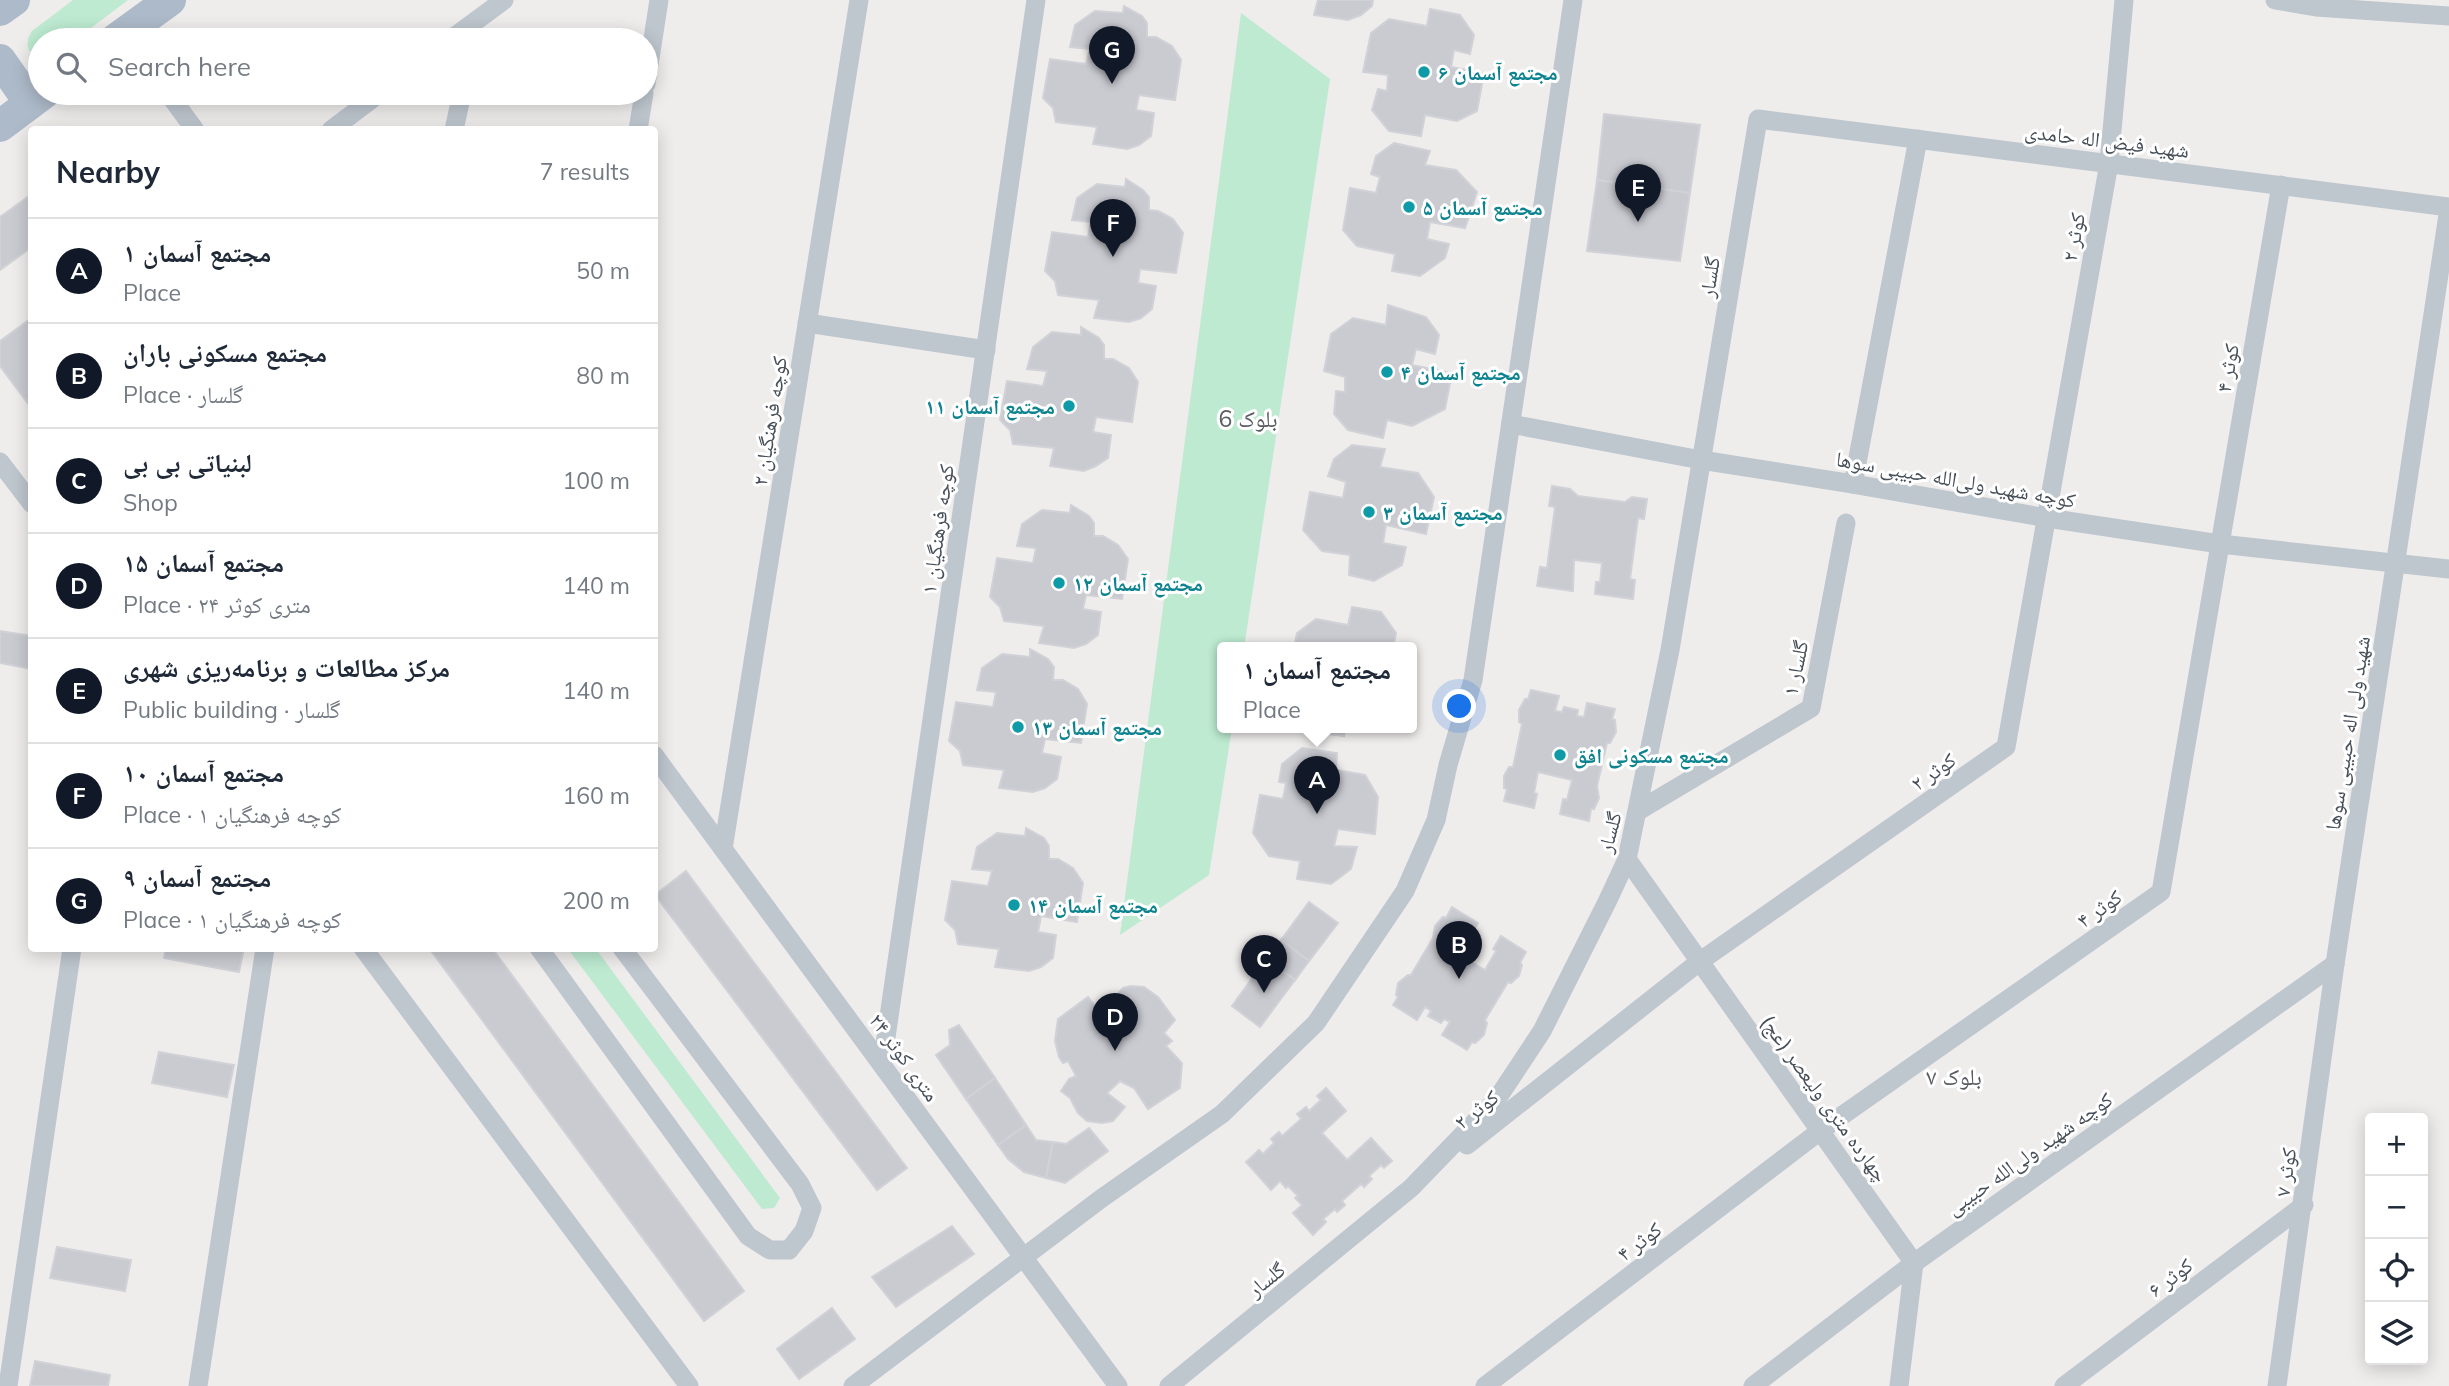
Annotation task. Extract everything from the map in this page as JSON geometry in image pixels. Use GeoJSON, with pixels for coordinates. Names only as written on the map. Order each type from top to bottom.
{"type":"FeatureCollection","features":[{"type":"Feature","properties":{"kind":"main road"},"geometry":{"type":"LineString","coordinates":[[0,10],[14,0]]}},
{"type":"Feature","properties":{"kind":"main road"},"geometry":{"type":"LineString","coordinates":[[135,28],[170,0]]}},
{"type":"Feature","properties":{"kind":"main road"},"geometry":{"type":"LineString","coordinates":[[0,60],[28,89]]}},
{"type":"Feature","properties":{"kind":"main road"},"geometry":{"type":"LineString","coordinates":[[0,126],[28,105]]}},
{"type":"Feature","properties":{"kind":"street"},"geometry":{"type":"LineString","coordinates":[[466,28],[504,0]]}},
{"type":"Feature","properties":{"kind":"street"},"geometry":{"type":"LineString","coordinates":[[655,28],[659,0]]}},
{"type":"Feature","properties":{"kind":"street","name":"کوچه فرهنگیان ۲"},"geometry":{"type":"LineString","coordinates":[[723,849],[859,0]]}},
{"type":"Feature","properties":{"kind":"street","name":"کوچه فرهنگیان ۱"},"geometry":{"type":"LineString","coordinates":[[883,1065],[1036,0]]}},
{"type":"Feature","properties":{"kind":"street"},"geometry":{"type":"LineString","coordinates":[[853,1386],[1102,1198],[1222,1114],[1316,1023],[1405,891],[1436,820],[1448,765],[1473,680],[1573,0]]}},
{"type":"Feature","properties":{"kind":"street","name":"کوثر ۲"},"geometry":{"type":"LineString","coordinates":[[1411,1188],[1699,962],[2006,747],[2109,163],[2124,0]]}},
{"type":"Feature","properties":{"kind":"street"},"geometry":{"type":"LineString","coordinates":[[2275,0],[2316,7],[2449,16]]}},
{"type":"Feature","properties":{"kind":"street"},"geometry":{"type":"LineString","coordinates":[[475,28],[477,20]]}},
{"type":"Feature","properties":{"kind":"street"},"geometry":{"type":"LineString","coordinates":[[177,105],[192,126]]}},
{"type":"Feature","properties":{"kind":"street"},"geometry":{"type":"LineString","coordinates":[[336,126],[364,105]]}},
{"type":"Feature","properties":{"kind":"street"},"geometry":{"type":"LineString","coordinates":[[455,126],[459,105]]}},
{"type":"Feature","properties":{"kind":"street"},"geometry":{"type":"LineString","coordinates":[[639,126],[642,105]]}},
{"type":"Feature","properties":{"kind":"street","name":"شهید فیض اله حامدی"},"geometry":{"type":"LineString","coordinates":[[1758,119],[2449,207],[2396,561]]}},
{"type":"Feature","properties":{"kind":"street","name":"گلسار"},"geometry":{"type":"LineString","coordinates":[[1169,1386],[1411,1188],[1497,1099],[1542,1031],[1627,859],[1670,650],[1758,119]]}},
{"type":"Feature","properties":{"kind":"street"},"geometry":{"type":"LineString","coordinates":[[1853,484],[1918,139]]}},
{"type":"Feature","properties":{"kind":"street","name":"کوثر ۴"},"geometry":{"type":"LineString","coordinates":[[1485,1386],[1820,1130],[2161,892],[2281,185]]}},
{"type":"Feature","properties":{"kind":"street"},"geometry":{"type":"LineString","coordinates":[[807,323],[986,350]]}},
{"type":"Feature","properties":{"kind":"street","name":"کوچه شهید ولی‌الله حبیبی سوها"},"geometry":{"type":"LineString","coordinates":[[1511,424],[1702,460],[2047,518],[2220,544],[2396,561]]}},
{"type":"Feature","properties":{"kind":"street"},"geometry":{"type":"LineString","coordinates":[[0,462],[28,499]]}},
{"type":"Feature","properties":{"kind":"street","name":"گلسار ۱"},"geometry":{"type":"LineString","coordinates":[[1638,811],[1811,708],[1846,523]]}},
{"type":"Feature","properties":{"kind":"street"},"geometry":{"type":"LineString","coordinates":[[2396,561],[2449,569]]}},
{"type":"Feature","properties":{"kind":"street","name":"شهید ولی اله حبیبی سوها"},"geometry":{"type":"LineString","coordinates":[[2335,964],[2396,561]]}},
{"type":"Feature","properties":{"kind":"street","name":"۲۴ متری کوثر"},"geometry":{"type":"LineString","coordinates":[[658,760],[1118,1386]]}},
{"type":"Feature","properties":{"kind":"street","name":"چهارده متری ولیعصر (عج)"},"geometry":{"type":"LineString","coordinates":[[1627,859],[1914,1263]]}},
{"type":"Feature","properties":{"kind":"street"},"geometry":{"type":"LineString","coordinates":[[8,1386],[71,952]]}},
{"type":"Feature","properties":{"kind":"street"},"geometry":{"type":"LineString","coordinates":[[198,1386],[264,952]]}},
{"type":"Feature","properties":{"kind":"street"},"geometry":{"type":"LineString","coordinates":[[366,952],[690,1386]]}},
{"type":"Feature","properties":{"kind":"street"},"geometry":{"type":"LineString","coordinates":[[542,952],[748,1236],[770,1250],[789,1250],[804,1231],[812,1208],[800,1184],[625,952]]}},
{"type":"Feature","properties":{"kind":"street","name":"کوثر ۷"},"geometry":{"type":"LineString","coordinates":[[2277,1386],[2304,1205],[2335,964]]}},
{"type":"Feature","properties":{"kind":"street","name":"کوچه شهید ولی‌الله حبیبی"},"geometry":{"type":"LineString","coordinates":[[1753,1386],[1914,1263],[2335,964]]}},
{"type":"Feature","properties":{"kind":"street","name":"کوثر ۶"},"geometry":{"type":"LineString","coordinates":[[2064,1386],[2304,1205]]}},
{"type":"Feature","properties":{"kind":"street"},"geometry":{"type":"LineString","coordinates":[[1899,1386],[1914,1263]]}},
{"type":"Feature","properties":{"kind":"green space"},"geometry":{"type":"Polygon","coordinates":[[[73,0],[128,0],[91,28],[36,28],[73,0]]]}},
{"type":"Feature","properties":{"kind":"green space"},"geometry":{"type":"Polygon","coordinates":[[[1241,13],[1330,79],[1245,642],[1217,642],[1217,733],[1231,733],[1209,875],[1120,935],[1241,13]]]}},
{"type":"Feature","properties":{"kind":"green space"},"geometry":{"type":"Polygon","coordinates":[[[570,952],[598,952],[780,1198],[774,1208],[762,1209],[570,952]]]}},
{"type":"Feature","properties":{"kind":"building"},"geometry":{"type":"Polygon","coordinates":[[[1318,0],[1373,0],[1372,6],[1361,15],[1348,20],[1314,15],[1318,0]]]}},
{"type":"Feature","properties":{"kind":"building"},"geometry":{"type":"Polygon","coordinates":[[[1124,6],[1142,16],[1147,23],[1147,37],[1156,37],[1172,46],[1181,60],[1175,100],[1139,95],[1136,110],[1154,113],[1151,136],[1139,145],[1127,149],[1093,144],[1097,127],[1056,122],[1053,108],[1043,98],[1050,59],[1086,64],[1090,49],[1070,47],[1075,25],[1095,11],[1123,13],[1124,6]]]}},
{"type":"Feature","properties":{"kind":"building","name":"مجتمع آسمان ۶"},"geometry":{"type":"Polygon","coordinates":[[[1430,9],[1460,15],[1474,35],[1470,54],[1454,50],[1451,67],[1484,73],[1477,111],[1457,121],[1425,115],[1421,136],[1389,131],[1372,110],[1378,89],[1387,91],[1388,75],[1363,72],[1371,33],[1389,19],[1427,26],[1430,9]]]}},
{"type":"Feature","properties":{"kind":"building"},"geometry":{"type":"Polygon","coordinates":[[[1604,114],[1700,125],[1690,193],[1597,180],[1604,114]]]}},
{"type":"Feature","properties":{"kind":"building","name":"مجتمع آسمان ۵"},"geometry":{"type":"Polygon","coordinates":[[[1394,143],[1430,151],[1425,165],[1456,170],[1477,192],[1465,228],[1430,222],[1427,239],[1449,244],[1445,258],[1420,276],[1392,271],[1395,254],[1357,246],[1343,230],[1350,188],[1376,193],[1380,177],[1371,174],[1376,156],[1394,143]]]}},
{"type":"Feature","properties":{"kind":"building"},"geometry":{"type":"Polygon","coordinates":[[[1126,179],[1149,197],[1149,210],[1158,211],[1173,219],[1183,233],[1176,273],[1140,269],[1138,283],[1156,286],[1152,309],[1141,318],[1129,322],[1094,318],[1099,300],[1058,295],[1055,281],[1045,271],[1052,232],[1088,237],[1091,222],[1072,220],[1077,198],[1097,184],[1125,187],[1126,179]]]}},
{"type":"Feature","properties":{"kind":"building"},"geometry":{"type":"Polygon","coordinates":[[[1597,180],[1690,193],[1680,261],[1587,251],[1597,180]]]}},
{"type":"Feature","properties":{"kind":"building"},"geometry":{"type":"Polygon","coordinates":[[[28,197],[28,250],[0,270],[0,217],[28,197]]]}},
{"type":"Feature","properties":{"kind":"building","name":"مجتمع آسمان ۴"},"geometry":{"type":"Polygon","coordinates":[[[1388,305],[1426,317],[1439,335],[1435,354],[1416,349],[1412,365],[1452,373],[1445,409],[1412,426],[1387,420],[1383,438],[1348,430],[1334,414],[1336,391],[1345,392],[1345,377],[1324,371],[1331,334],[1353,318],[1386,325],[1388,305]]]}},
{"type":"Feature","properties":{"kind":"building"},"geometry":{"type":"Polygon","coordinates":[[[28,321],[28,404],[0,366],[0,341],[28,321]]]}},
{"type":"Feature","properties":{"kind":"building","name":"مجتمع آسمان ۱۱"},"geometry":{"type":"Polygon","coordinates":[[[1081,327],[1099,338],[1104,345],[1104,359],[1113,359],[1129,368],[1138,382],[1132,422],[1096,417],[1093,432],[1111,435],[1108,458],[1084,471],[1050,466],[1054,448],[1013,444],[1010,430],[1000,420],[1007,381],[1043,386],[1047,371],[1027,369],[1033,347],[1052,332],[1081,335],[1081,327]]]}},
{"type":"Feature","properties":{"kind":"building","name":"مجتمع آسمان ۳"},"geometry":{"type":"Polygon","coordinates":[[[1352,445],[1385,449],[1380,467],[1418,473],[1434,497],[1426,534],[1386,525],[1383,543],[1406,547],[1402,565],[1374,581],[1349,575],[1350,555],[1322,551],[1303,530],[1310,492],[1343,498],[1346,482],[1328,476],[1334,459],[1352,445]]]}},
{"type":"Feature","properties":{"kind":"building"},"geometry":{"type":"Polygon","coordinates":[[[1552,486],[1570,489],[1578,496],[1625,502],[1632,497],[1647,499],[1644,519],[1638,518],[1630,579],[1635,580],[1633,599],[1595,594],[1596,582],[1600,582],[1602,563],[1574,560],[1573,591],[1537,586],[1540,567],[1547,568],[1555,507],[1549,506],[1552,486]]]}},
{"type":"Feature","properties":{"kind":"building","name":"مجتمع آسمان ۱۲"},"geometry":{"type":"Polygon","coordinates":[[[1071,505],[1089,516],[1094,523],[1094,536],[1103,536],[1118,545],[1128,559],[1122,599],[1086,595],[1083,609],[1101,612],[1098,635],[1086,644],[1074,648],[1039,643],[1044,626],[1004,621],[1000,607],[990,597],[997,558],[1033,563],[1036,548],[1017,546],[1022,524],[1042,510],[1070,513],[1071,505]]]}},
{"type":"Feature","properties":{"kind":"building"},"geometry":{"type":"Polygon","coordinates":[[[1352,607],[1381,612],[1396,633],[1394,642],[1295,642],[1297,633],[1316,619],[1348,625],[1352,607]]]}},
{"type":"Feature","properties":{"kind":"building"},"geometry":{"type":"Polygon","coordinates":[[[0,631],[28,635],[28,668],[0,663],[0,631]]]}},
{"type":"Feature","properties":{"kind":"building","name":"مجتمع آسمان ۱۳"},"geometry":{"type":"Polygon","coordinates":[[[1030,649],[1048,659],[1054,667],[1053,680],[1063,680],[1078,689],[1087,704],[1081,743],[1045,739],[1042,753],[1061,757],[1057,779],[1045,788],[1033,792],[999,788],[1004,770],[963,765],[960,751],[949,741],[956,702],[993,707],[996,692],[977,690],[982,668],[1002,654],[1030,657],[1030,649]]]}},
{"type":"Feature","properties":{"kind":"building","name":"مجتمع مسکونی افق"},"geometry":{"type":"Polygon","coordinates":[[[1531,690],[1559,696],[1555,711],[1562,712],[1564,707],[1578,710],[1577,716],[1584,717],[1587,703],[1615,709],[1612,719],[1615,720],[1616,732],[1610,743],[1607,743],[1597,786],[1599,798],[1594,809],[1591,809],[1589,821],[1560,814],[1563,799],[1567,800],[1572,780],[1538,772],[1534,808],[1504,801],[1507,789],[1504,788],[1504,776],[1509,767],[1513,767],[1522,724],[1519,722],[1519,710],[1531,690]]]}},
{"type":"Feature","properties":{"kind":"building"},"geometry":{"type":"Polygon","coordinates":[[[1322,733],[1344,733],[1344,736],[1322,733]]]}},
{"type":"Feature","properties":{"kind":"building"},"geometry":{"type":"Polygon","coordinates":[[[1302,748],[1337,753],[1336,770],[1365,775],[1378,797],[1375,834],[1338,829],[1334,846],[1357,847],[1351,869],[1331,884],[1297,879],[1300,861],[1269,856],[1253,833],[1260,795],[1283,799],[1286,783],[1279,782],[1282,764],[1302,748]]]}},
{"type":"Feature","properties":{"kind":"building","name":"مجتمع آسمان ۱۴"},"geometry":{"type":"Polygon","coordinates":[[[1026,828],[1044,838],[1049,846],[1049,859],[1058,859],[1073,868],[1083,883],[1077,922],[1041,916],[1038,932],[1056,935],[1053,958],[1041,967],[1029,971],[995,967],[999,949],[958,944],[955,930],[945,920],[952,881],[988,886],[992,871],[972,869],[977,847],[997,833],[1025,836],[1026,828]]]}},
{"type":"Feature","properties":{"kind":"building"},"geometry":{"type":"Polygon","coordinates":[[[686,871],[907,1168],[877,1190],[658,899],[658,893],[686,871]]]}},
{"type":"Feature","properties":{"kind":"building"},"geometry":{"type":"Polygon","coordinates":[[[1309,902],[1338,923],[1309,961],[1281,940],[1309,902]]]}},
{"type":"Feature","properties":{"kind":"building"},"geometry":{"type":"Polygon","coordinates":[[[1452,907],[1478,923],[1455,952],[1485,970],[1501,936],[1526,952],[1520,963],[1522,965],[1519,976],[1511,983],[1508,982],[1485,1020],[1487,1023],[1484,1035],[1475,1043],[1472,1042],[1467,1050],[1442,1035],[1450,1022],[1444,1019],[1441,1023],[1428,1016],[1431,1011],[1425,1007],[1417,1020],[1393,1005],[1398,997],[1398,983],[1411,975],[1433,938],[1435,926],[1443,917],[1446,918],[1452,907]]]}},
{"type":"Feature","properties":{"kind":"building"},"geometry":{"type":"Polygon","coordinates":[[[1281,940],[1309,961],[1295,980],[1266,959],[1281,940]]]}},
{"type":"Feature","properties":{"kind":"building"},"geometry":{"type":"Polygon","coordinates":[[[165,952],[243,952],[239,972],[164,958],[165,952]]]}},
{"type":"Feature","properties":{"kind":"building"},"geometry":{"type":"Polygon","coordinates":[[[432,952],[495,952],[744,1291],[704,1321],[432,952]]]}},
{"type":"Feature","properties":{"kind":"building"},"geometry":{"type":"Polygon","coordinates":[[[1266,959],[1295,980],[1260,1027],[1232,1006],[1266,959]]]}},
{"type":"Feature","properties":{"kind":"building"},"geometry":{"type":"Polygon","coordinates":[[[1144,987],[1158,997],[1175,1020],[1164,1033],[1172,1041],[1166,1046],[1182,1063],[1180,1088],[1148,1109],[1134,1088],[1120,1081],[1107,1093],[1125,1107],[1113,1121],[1087,1121],[1078,1113],[1070,1098],[1061,1091],[1069,1079],[1076,1076],[1068,1061],[1063,1063],[1059,1057],[1055,1041],[1058,1019],[1088,997],[1110,1025],[1123,1015],[1112,1000],[1123,988],[1144,987]]]}},
{"type":"Feature","properties":{"kind":"building"},"geometry":{"type":"Polygon","coordinates":[[[959,1025],[995,1078],[966,1099],[936,1055],[950,1045],[949,1030],[959,1025]]]}},
{"type":"Feature","properties":{"kind":"building"},"geometry":{"type":"Polygon","coordinates":[[[159,1052],[234,1065],[227,1097],[152,1083],[159,1052]]]}},
{"type":"Feature","properties":{"kind":"building"},"geometry":{"type":"Polygon","coordinates":[[[995,1078],[1026,1125],[998,1145],[966,1099],[995,1078]]]}},
{"type":"Feature","properties":{"kind":"building"},"geometry":{"type":"Polygon","coordinates":[[[1326,1088],[1346,1111],[1322,1133],[1347,1160],[1371,1138],[1392,1161],[1384,1168],[1381,1165],[1369,1176],[1372,1179],[1364,1187],[1361,1184],[1342,1201],[1345,1205],[1323,1219],[1326,1222],[1313,1235],[1293,1213],[1302,1205],[1295,1198],[1298,1196],[1280,1181],[1271,1190],[1246,1162],[1259,1150],[1263,1154],[1274,1143],[1271,1139],[1279,1132],[1282,1136],[1301,1119],[1297,1114],[1306,1107],[1309,1111],[1321,1100],[1317,1096],[1326,1088]]]}},
{"type":"Feature","properties":{"kind":"building"},"geometry":{"type":"Polygon","coordinates":[[[1026,1125],[1036,1140],[1053,1142],[1046,1178],[1024,1172],[1008,1159],[998,1145],[1026,1125]]]}},
{"type":"Feature","properties":{"kind":"building"},"geometry":{"type":"Polygon","coordinates":[[[1089,1128],[1108,1151],[1065,1183],[1046,1178],[1053,1142],[1066,1144],[1089,1128]]]}},
{"type":"Feature","properties":{"kind":"building"},"geometry":{"type":"Polygon","coordinates":[[[952,1226],[974,1254],[896,1307],[872,1277],[952,1226]]]}},
{"type":"Feature","properties":{"kind":"building"},"geometry":{"type":"Polygon","coordinates":[[[57,1247],[131,1260],[125,1291],[50,1278],[57,1247]]]}},
{"type":"Feature","properties":{"kind":"building"},"geometry":{"type":"Polygon","coordinates":[[[832,1308],[855,1339],[799,1379],[777,1349],[832,1308]]]}},
{"type":"Feature","properties":{"kind":"building"},"geometry":{"type":"Polygon","coordinates":[[[35,1361],[110,1375],[108,1386],[30,1386],[35,1361]]]}},
{"type":"Feature","properties":{"kind":"place","name":"مجتمع آسمان ۶"},"geometry":{"type":"Point","coordinates":[1424,72]}},
{"type":"Feature","properties":{"kind":"place","name":"مجتمع آسمان ۹"},"geometry":{"type":"Point","coordinates":[1112,84]}},
{"type":"Feature","properties":{"kind":"place","name":"مجتمع آسمان ۵"},"geometry":{"type":"Point","coordinates":[1409,207]}},
{"type":"Feature","properties":{"kind":"place","name":"مرکز مطالعات و برنامه‌ریزی شهری"},"geometry":{"type":"Point","coordinates":[1638,222]}},
{"type":"Feature","properties":{"kind":"place","name":"مجتمع آسمان ۱۰"},"geometry":{"type":"Point","coordinates":[1113,257]}},
{"type":"Feature","properties":{"kind":"place","name":"مجتمع آسمان ۴"},"geometry":{"type":"Point","coordinates":[1387,372]}},
{"type":"Feature","properties":{"kind":"place","name":"مجتمع آسمان ۱۱"},"geometry":{"type":"Point","coordinates":[1069,406]}},
{"type":"Feature","properties":{"kind":"place","name":"مجتمع آسمان ۳"},"geometry":{"type":"Point","coordinates":[1369,512]}},
{"type":"Feature","properties":{"kind":"place","name":"مجتمع آسمان ۱۲"},"geometry":{"type":"Point","coordinates":[1059,583]}},
{"type":"Feature","properties":{"kind":"place","name":"مجتمع آسمان ۱۳"},"geometry":{"type":"Point","coordinates":[1018,727]}},
{"type":"Feature","properties":{"kind":"place","name":"مجتمع مسکونی افق"},"geometry":{"type":"Point","coordinates":[1560,755]}},
{"type":"Feature","properties":{"kind":"place","name":"مجتمع آسمان ۱"},"geometry":{"type":"Point","coordinates":[1317,814]}},
{"type":"Feature","properties":{"kind":"place","name":"مجتمع آسمان ۱۴"},"geometry":{"type":"Point","coordinates":[1014,905]}},
{"type":"Feature","properties":{"kind":"place","name":"مجتمع مسکونی باران"},"geometry":{"type":"Point","coordinates":[1459,979]}},
{"type":"Feature","properties":{"kind":"place","name":"لبنیاتی بی بی"},"geometry":{"type":"Point","coordinates":[1264,993]}},
{"type":"Feature","properties":{"kind":"place","name":"مجتمع آسمان ۱۵"},"geometry":{"type":"Point","coordinates":[1115,1051]}},
{"type":"Feature","properties":{"kind":"district","name":"بلوک 6"},"geometry":{"type":"Point","coordinates":[1248,418]}},
{"type":"Feature","properties":{"kind":"district","name":"بلوک ۷"},"geometry":{"type":"Point","coordinates":[1954,1076]}}]}
